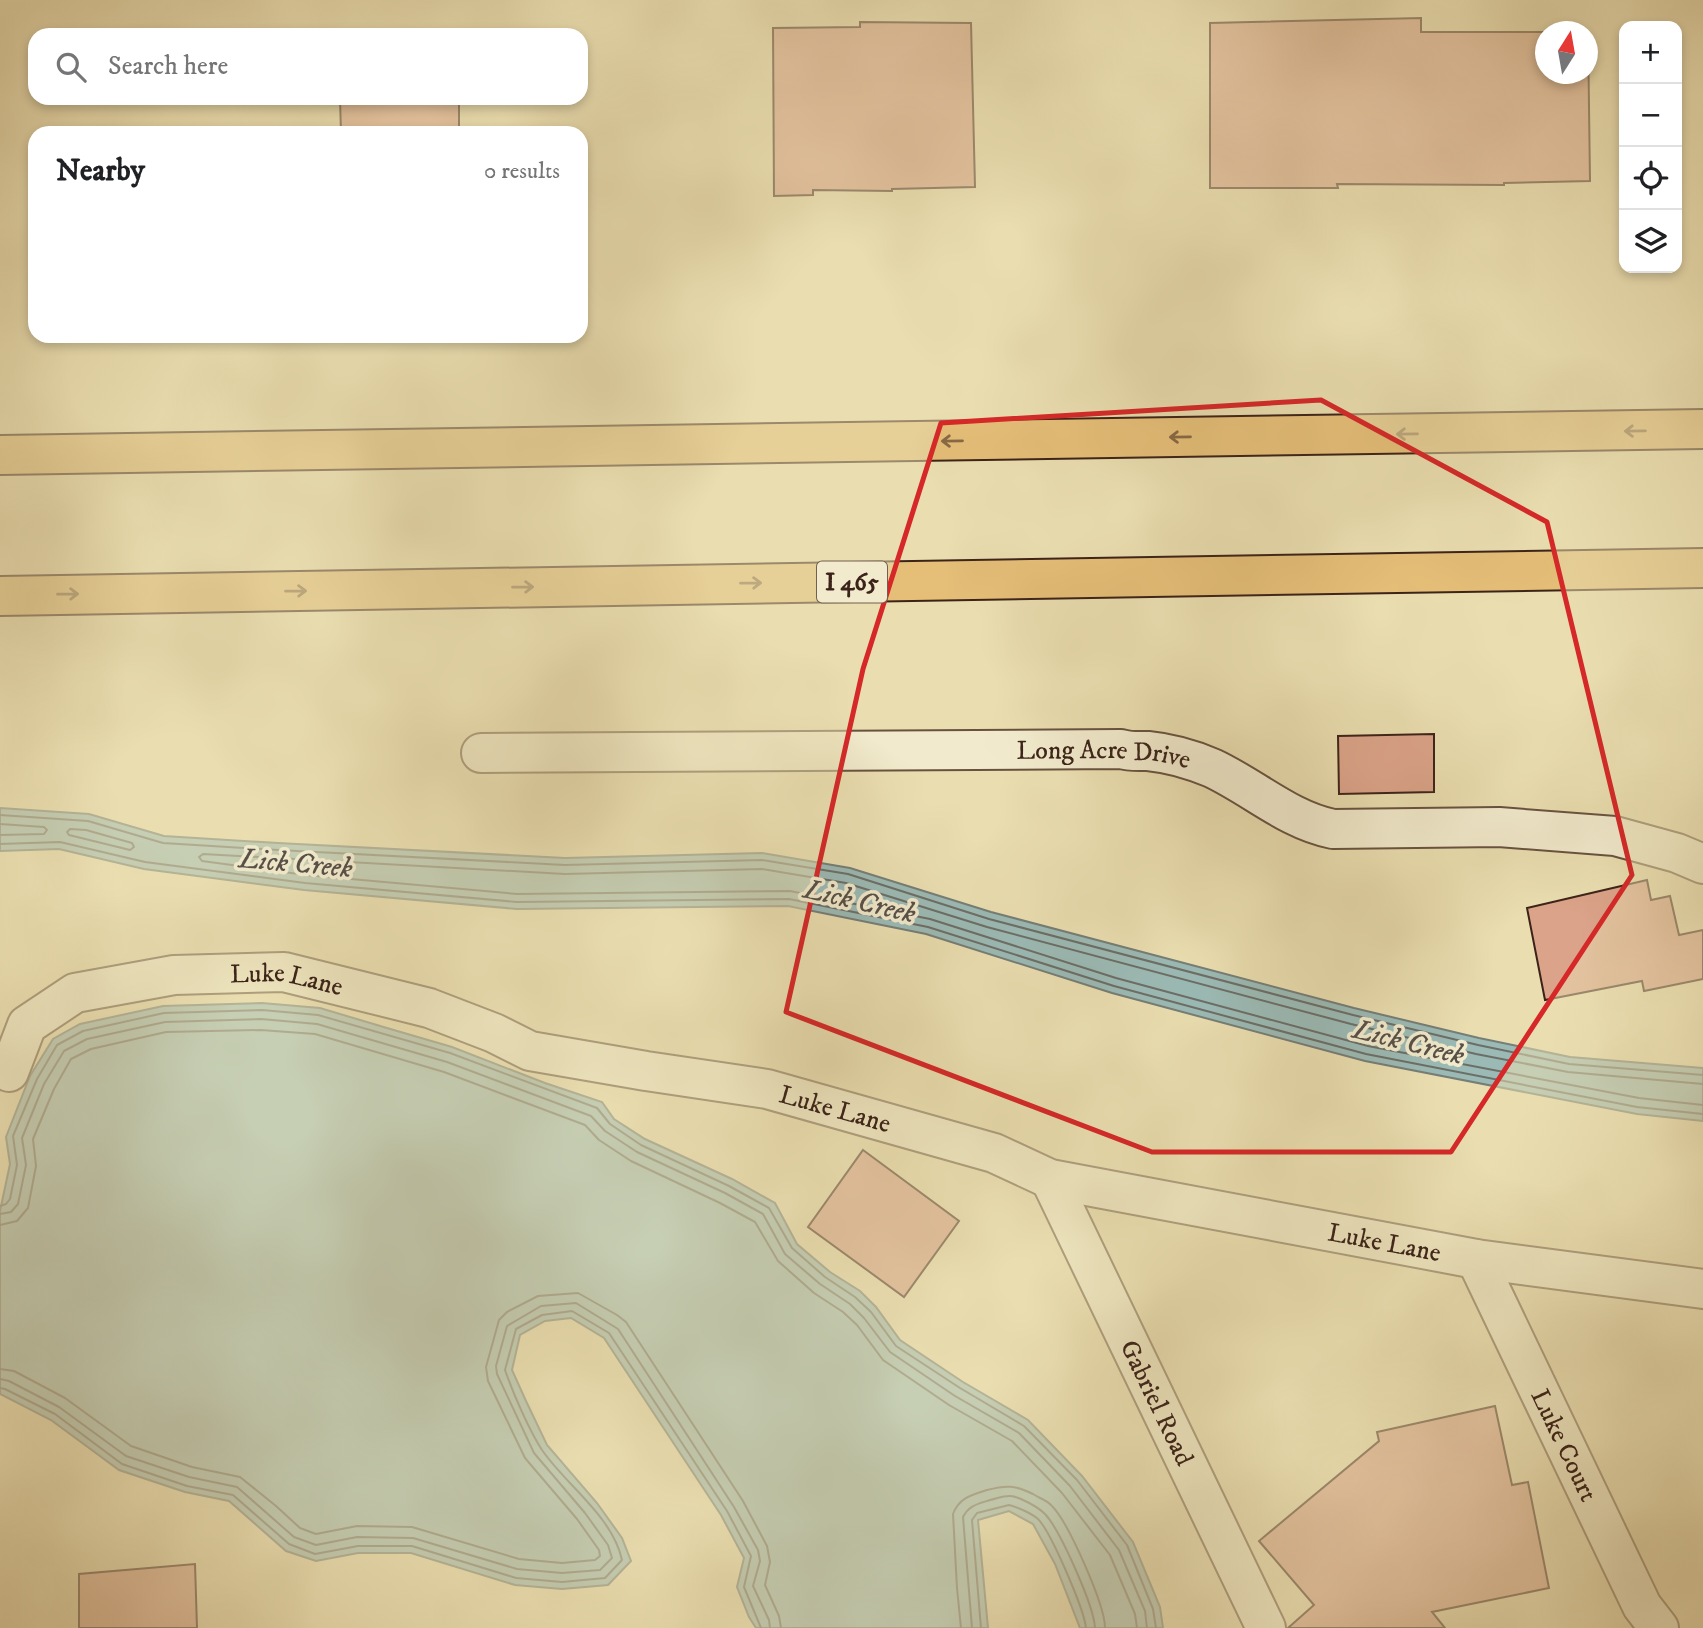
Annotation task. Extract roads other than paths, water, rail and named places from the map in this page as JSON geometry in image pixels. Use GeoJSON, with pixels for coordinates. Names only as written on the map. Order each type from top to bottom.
{"type":"FeatureCollection","features":[{"type":"Feature","properties":{"kind":"highway"},"geometry":{"type":"LineString","coordinates":[[0,455],[1703,429]]}},
{"type":"Feature","properties":{"kind":"highway","name":"I 465"},"geometry":{"type":"LineString","coordinates":[[0,596],[1703,568]]}},
{"type":"Feature","properties":{"kind":"street","name":"Long Acre Drive"},"geometry":{"type":"LineString","coordinates":[[481,753],[1107,749],[1149,751],[1212,768],[1312,825],[1333,829],[1499,827],[1615,836],[1677,853],[1703,864]]}},
{"type":"Feature","properties":{"kind":"street","name":"Luke Lane"},"geometry":{"type":"LineString","coordinates":[[9,1072],[27,1025],[75,993],[174,975],[284,972],[429,1008],[494,1033],[530,1051],[767,1088],[994,1153],[1050,1179],[1476,1259],[1703,1289]]}},
{"type":"Feature","properties":{"kind":"street","name":"Gabriel Road"},"geometry":{"type":"LineString","coordinates":[[1050,1179],[1266,1628]]}},
{"type":"Feature","properties":{"kind":"street","name":"Luke Court"},"geometry":{"type":"LineString","coordinates":[[1476,1259],[1643,1606],[1659,1628]]}},
{"type":"Feature","properties":{"kind":"water","name":"Lick Creek"},"geometry":{"type":"Polygon","coordinates":[[[0,808],[89,814],[164,836],[565,858],[762,853],[850,868],[991,912],[1354,1008],[1479,1038],[1570,1057],[1703,1068],[1703,1121],[1637,1114],[1365,1061],[1112,993],[926,934],[788,906],[517,909],[304,890],[144,869],[59,849],[0,851],[0,808]]]}},
{"type":"Feature","properties":{"kind":"water"},"geometry":{"type":"Polygon","coordinates":[[[262,1003],[320,1008],[452,1047],[602,1102],[614,1119],[645,1139],[732,1179],[775,1203],[797,1244],[830,1272],[860,1291],[876,1307],[900,1340],[963,1382],[1028,1420],[1082,1476],[1133,1542],[1160,1607],[1163,1628],[1080,1628],[1055,1564],[1033,1524],[1009,1511],[978,1520],[988,1628],[756,1628],[737,1587],[744,1558],[721,1515],[604,1338],[571,1318],[545,1321],[520,1335],[512,1370],[547,1445],[597,1503],[622,1538],[631,1561],[608,1585],[562,1589],[515,1585],[411,1553],[358,1553],[316,1561],[286,1551],[229,1501],[185,1492],[119,1470],[51,1420],[0,1394],[0,1211],[10,1164],[6,1137],[30,1076],[53,1039],[80,1024],[163,1006],[262,1003]]]}}]}
